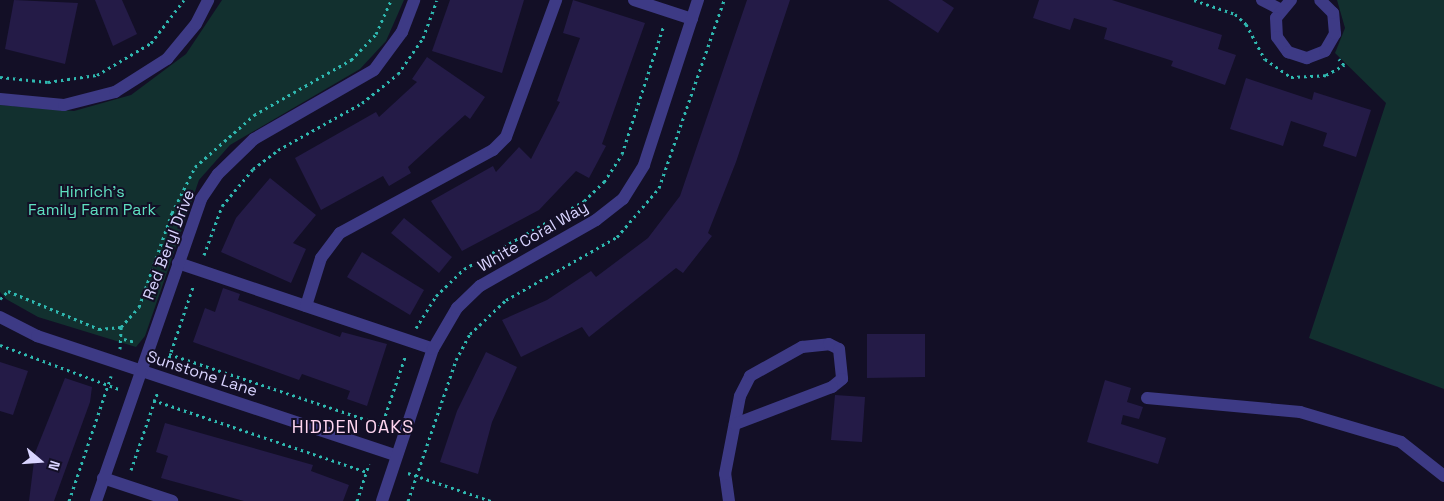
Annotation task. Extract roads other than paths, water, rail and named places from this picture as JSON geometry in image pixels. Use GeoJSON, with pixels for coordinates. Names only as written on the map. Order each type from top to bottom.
{"type":"FeatureCollection","features":[{"type":"Feature","properties":{"kind":"street"},"geometry":{"type":"LineString","coordinates":[[0,99],[64,105],[115,92],[167,59],[208,0]]}},
{"type":"Feature","properties":{"kind":"street","name":"Red Beryl Drive"},"geometry":{"type":"LineString","coordinates":[[96,501],[200,199],[235,154],[254,139],[374,70],[402,32],[414,0]]}},
{"type":"Feature","properties":{"kind":"street"},"geometry":{"type":"LineString","coordinates":[[306,306],[321,258],[340,233],[493,150],[506,137],[556,0]]}},
{"type":"Feature","properties":{"kind":"street"},"geometry":{"type":"LineString","coordinates":[[634,0],[692,19]]}},
{"type":"Feature","properties":{"kind":"street","name":"White Coral Way"},"geometry":{"type":"LineString","coordinates":[[382,501],[433,349],[457,308],[480,286],[596,220],[624,199],[644,165],[698,0]]}},
{"type":"Feature","properties":{"kind":"street"},"geometry":{"type":"LineString","coordinates":[[1262,0],[1280,9]]}},
{"type":"Feature","properties":{"kind":"street"},"geometry":{"type":"LineString","coordinates":[[1291,0],[1280,9],[1275,28],[1281,46],[1297,56],[1316,56],[1335,34],[1333,13],[1320,0]]}},
{"type":"Feature","properties":{"kind":"street"},"geometry":{"type":"LineString","coordinates":[[178,263],[433,349]]}},
{"type":"Feature","properties":{"kind":"street","name":"Sunstone Lane"},"geometry":{"type":"LineString","coordinates":[[0,317],[37,336],[162,378],[395,462]]}},
{"type":"Feature","properties":{"kind":"street"},"geometry":{"type":"LineString","coordinates":[[729,501],[725,474],[740,396],[750,376],[802,347],[829,344],[839,349],[842,379],[832,387],[736,424]]}},
{"type":"Feature","properties":{"kind":"street"},"geometry":{"type":"LineString","coordinates":[[1147,398],[1300,412],[1401,442],[1444,476]]}},
{"type":"Feature","properties":{"kind":"street"},"geometry":{"type":"LineString","coordinates":[[103,478],[172,501]]}},
{"type":"Feature","properties":{"kind":"district","name":"HIDDEN OAKS"},"geometry":{"type":"Point","coordinates":[353,427]}},
{"type":"Feature","properties":{"kind":"park label","name":"Hinrich's Family Farm Park"},"geometry":{"type":"Point","coordinates":[92,201]}}]}
